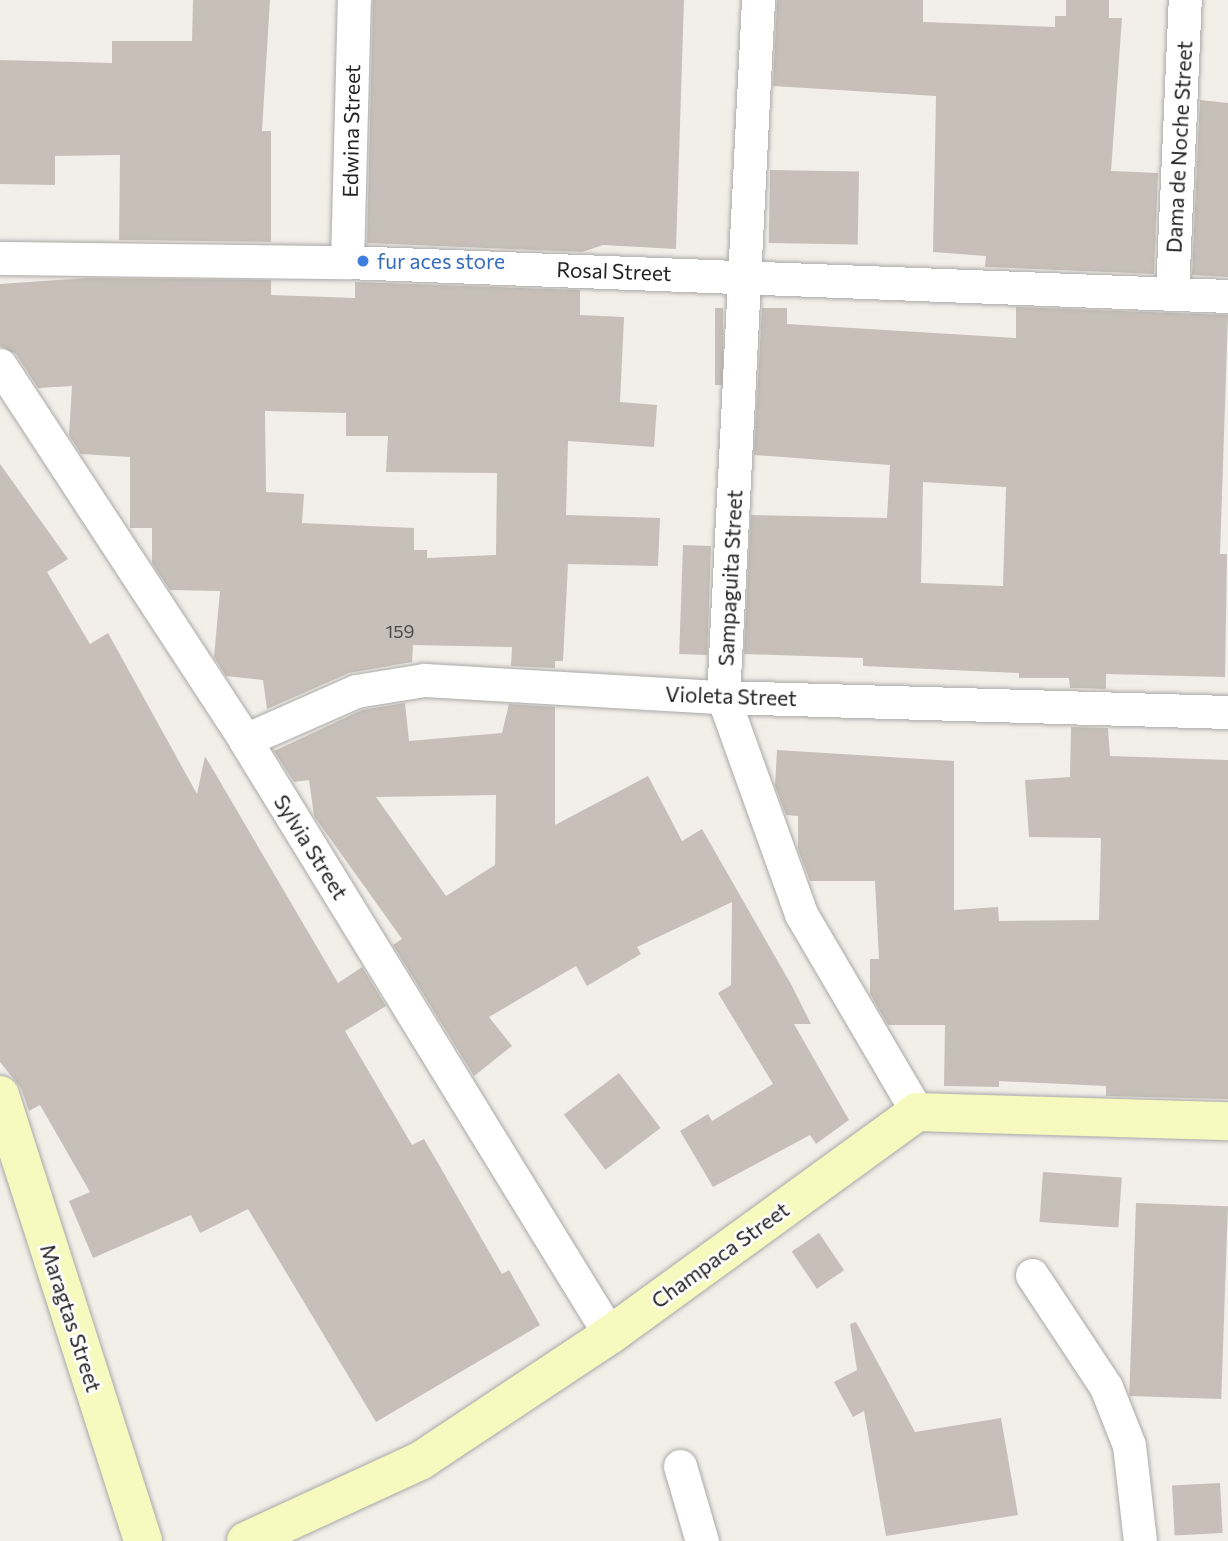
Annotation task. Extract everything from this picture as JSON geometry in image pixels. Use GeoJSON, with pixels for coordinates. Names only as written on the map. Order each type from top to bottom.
{"type":"FeatureCollection","features":[{"type":"Feature","properties":{"kind":"street","name":"Edwina Street"},"geometry":{"type":"LineString","coordinates":[[347,262],[354,0]]}},
{"type":"Feature","properties":{"kind":"street","name":"Sampaguita Street"},"geometry":{"type":"LineString","coordinates":[[758,0],[748,275],[723,697],[801,914],[917,1112]]}},
{"type":"Feature","properties":{"kind":"street","name":"Dama de Noche Street"},"geometry":{"type":"LineString","coordinates":[[1172,293],[1185,0]]}},
{"type":"Feature","properties":{"kind":"street","name":"Rosal Street"},"geometry":{"type":"LineString","coordinates":[[0,258],[347,262],[748,275],[1228,296]]}},
{"type":"Feature","properties":{"kind":"street","name":"Sylvia Street"},"geometry":{"type":"LineString","coordinates":[[0,365],[245,740],[610,1335]]}},
{"type":"Feature","properties":{"kind":"street","name":"Violeta Street"},"geometry":{"type":"LineString","coordinates":[[245,740],[356,691],[424,680],[723,697],[1228,712]]}},
{"type":"Feature","properties":{"kind":"street","name":"Maragtas Street"},"geometry":{"type":"LineString","coordinates":[[0,1095],[143,1541]]}},
{"type":"Feature","properties":{"kind":"street"},"geometry":{"type":"LineString","coordinates":[[917,1112],[1228,1121]]}},
{"type":"Feature","properties":{"kind":"street","name":"Champaca Street"},"geometry":{"type":"LineString","coordinates":[[246,1541],[420,1461],[610,1335],[917,1112]]}},
{"type":"Feature","properties":{"kind":"street"},"geometry":{"type":"LineString","coordinates":[[1032,1275],[1106,1387],[1129,1445],[1140,1541]]}},
{"type":"Feature","properties":{"kind":"street"},"geometry":{"type":"LineString","coordinates":[[680,1466],[702,1541]]}},
{"type":"Feature","properties":{"kind":"building"},"geometry":{"type":"Polygon","coordinates":[[[193,0],[270,0],[262,131],[271,131],[271,242],[119,240],[120,155],[55,156],[55,185],[0,184],[0,60],[112,63],[112,41],[192,41],[193,0]]]}},
{"type":"Feature","properties":{"kind":"building"},"geometry":{"type":"Polygon","coordinates":[[[373,0],[684,0],[676,249],[603,245],[582,252],[367,243],[373,0]]]}},
{"type":"Feature","properties":{"kind":"building"},"geometry":{"type":"Polygon","coordinates":[[[777,0],[923,0],[923,22],[1055,27],[1055,16],[1066,16],[1066,0],[1109,0],[1109,18],[1122,18],[1111,171],[1158,173],[1154,274],[985,267],[986,256],[933,252],[936,96],[773,86],[777,0]]]}},
{"type":"Feature","properties":{"kind":"building"},"geometry":{"type":"Polygon","coordinates":[[[1200,100],[1228,103],[1228,277],[1192,275],[1200,100]]]}},
{"type":"Feature","properties":{"kind":"building"},"geometry":{"type":"Polygon","coordinates":[[[770,170],[859,172],[858,245],[769,243],[770,170]]]}},
{"type":"Feature","properties":{"kind":"building"},"geometry":{"type":"Polygon","coordinates":[[[88,278],[271,280],[271,295],[355,298],[355,282],[580,290],[580,315],[624,317],[620,402],[657,405],[654,447],[568,441],[566,515],[660,518],[658,566],[568,564],[563,661],[555,661],[555,668],[511,666],[512,647],[413,645],[412,662],[349,673],[267,709],[263,680],[226,676],[214,657],[220,591],[170,590],[152,563],[152,528],[130,528],[130,457],[81,454],[69,435],[72,386],[38,388],[16,354],[0,346],[0,284],[88,278]],[[265,411],[266,492],[304,494],[302,523],[414,528],[414,550],[427,550],[427,558],[496,555],[497,473],[386,472],[388,436],[346,436],[346,413],[265,411]]]}},
{"type":"Feature","properties":{"kind":"building"},"geometry":{"type":"Polygon","coordinates":[[[1016,307],[1228,315],[1220,554],[1227,554],[1225,677],[1106,674],[1106,689],[1070,688],[1069,678],[1019,678],[1019,673],[863,666],[863,658],[744,654],[751,515],[887,518],[890,465],[754,455],[762,308],[787,308],[787,324],[1016,338],[1016,307]],[[923,482],[921,583],[1003,586],[1006,487],[923,482]]]}},
{"type":"Feature","properties":{"kind":"building"},"geometry":{"type":"Polygon","coordinates":[[[715,308],[723,308],[723,385],[715,385],[715,308]]]}},
{"type":"Feature","properties":{"kind":"building"},"geometry":{"type":"Polygon","coordinates":[[[0,464],[68,559],[47,572],[90,644],[108,633],[197,794],[205,756],[338,983],[362,967],[386,1006],[345,1031],[412,1145],[424,1139],[502,1274],[509,1270],[540,1325],[376,1422],[248,1209],[200,1233],[191,1215],[93,1258],[69,1201],[90,1192],[40,1105],[29,1111],[21,1088],[0,1062],[0,464]]]}},
{"type":"Feature","properties":{"kind":"building"},"geometry":{"type":"Polygon","coordinates":[[[683,545],[711,546],[707,655],[679,654],[683,545]]]}},
{"type":"Feature","properties":{"kind":"building"},"geometry":{"type":"Polygon","coordinates":[[[405,703],[409,741],[502,733],[509,704],[555,707],[555,825],[648,776],[682,841],[702,829],[792,986],[811,1024],[794,1024],[849,1120],[816,1144],[810,1135],[713,1187],[680,1131],[708,1114],[712,1121],[773,1084],[718,993],[731,985],[732,902],[637,947],[641,954],[587,986],[576,966],[489,1017],[512,1046],[474,1076],[393,945],[402,939],[314,816],[309,780],[294,782],[274,751],[362,710],[405,703]],[[496,795],[376,797],[446,896],[495,865],[496,795]]]}},
{"type":"Feature","properties":{"kind":"building"},"geometry":{"type":"Polygon","coordinates":[[[1071,727],[1108,728],[1110,756],[1228,760],[1228,1099],[1106,1096],[1106,1086],[999,1081],[999,1087],[944,1086],[945,1025],[888,1025],[870,994],[870,959],[879,959],[875,881],[810,881],[798,849],[798,816],[786,815],[775,786],[777,750],[954,761],[954,910],[998,907],[999,921],[1099,920],[1101,838],[1029,837],[1025,780],[1070,777],[1071,727]]]}},
{"type":"Feature","properties":{"kind":"building"},"geometry":{"type":"Polygon","coordinates":[[[619,1073],[661,1128],[605,1170],[564,1115],[619,1073]]]}},
{"type":"Feature","properties":{"kind":"building"},"geometry":{"type":"Polygon","coordinates":[[[1043,1172],[1122,1178],[1118,1227],[1040,1222],[1043,1172]]]}},
{"type":"Feature","properties":{"kind":"building"},"geometry":{"type":"Polygon","coordinates":[[[1136,1203],[1228,1206],[1221,1399],[1129,1396],[1136,1203]]]}},
{"type":"Feature","properties":{"kind":"building"},"geometry":{"type":"Polygon","coordinates":[[[819,1233],[844,1270],[817,1289],[792,1251],[819,1233]]]}},
{"type":"Feature","properties":{"kind":"building"},"geometry":{"type":"Polygon","coordinates":[[[856,1322],[915,1432],[1001,1418],[1018,1515],[886,1536],[864,1411],[853,1417],[834,1382],[857,1370],[850,1324],[856,1322]]]}},
{"type":"Feature","properties":{"kind":"building"},"geometry":{"type":"Polygon","coordinates":[[[1220,1483],[1223,1533],[1175,1535],[1172,1486],[1220,1483]]]}},
{"type":"Feature","properties":{"kind":"place","name":"fur aces store"},"geometry":{"type":"Point","coordinates":[363,261]}}]}
